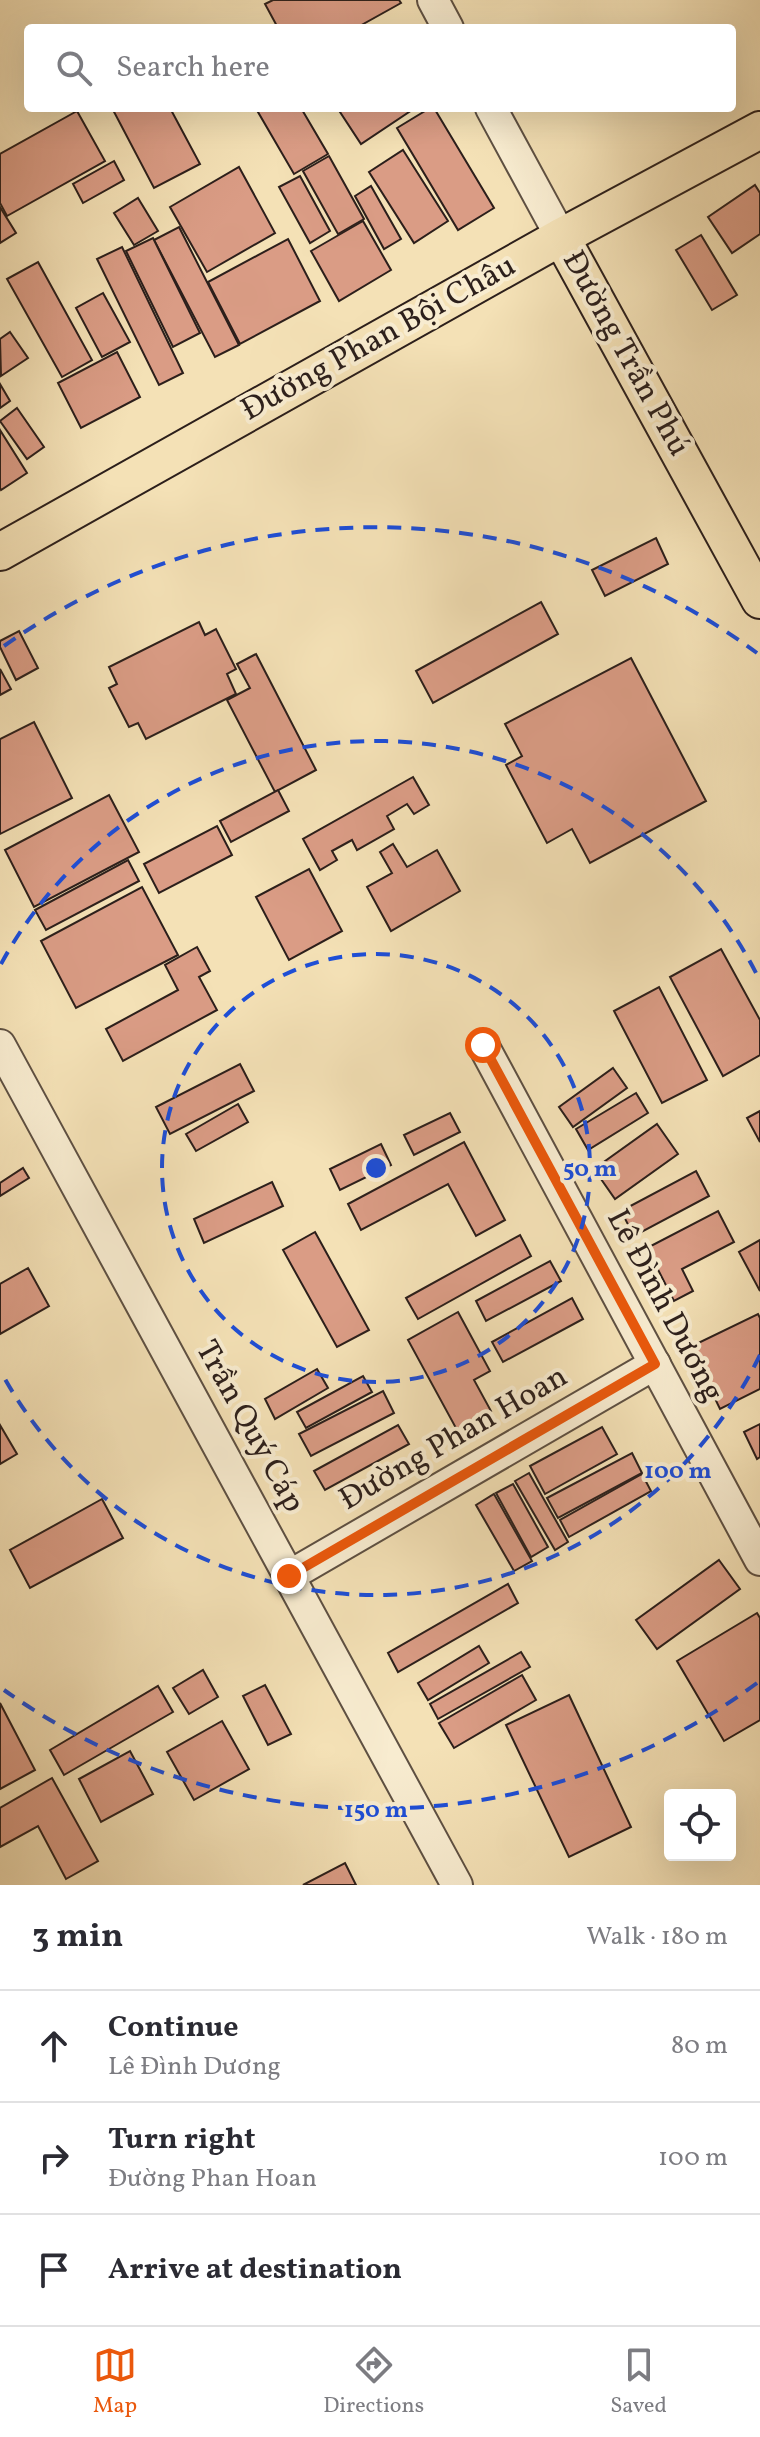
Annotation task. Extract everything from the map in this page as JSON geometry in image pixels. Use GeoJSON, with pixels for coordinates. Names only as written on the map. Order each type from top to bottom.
{"type":"FeatureCollection","features":[{"type":"Feature","properties":{"kind":"main road","name":"Đường Phan Bội Châu"},"geometry":{"type":"LineString","coordinates":[[0,552],[561,237],[760,130]]}},
{"type":"Feature","properties":{"kind":"main road","name":"Đường Trần Phú"},"geometry":{"type":"LineString","coordinates":[[561,237],[760,600]]}},
{"type":"Feature","properties":{"kind":"street"},"geometry":{"type":"LineString","coordinates":[[433,0],[446,24]]}},
{"type":"Feature","properties":{"kind":"street","name":"Đường Trần Phú"},"geometry":{"type":"LineString","coordinates":[[493,112],[561,237]]}},
{"type":"Feature","properties":{"kind":"street","name":"Trần Quý Cáp"},"geometry":{"type":"LineString","coordinates":[[0,1045],[457,1885]]}},
{"type":"Feature","properties":{"kind":"street","name":"Lê Đình Dương"},"geometry":{"type":"LineString","coordinates":[[483,1045],[760,1560]]}},
{"type":"Feature","properties":{"kind":"street","name":"Đường Phan Hoan"},"geometry":{"type":"LineString","coordinates":[[289,1576],[655,1364]]}},
{"type":"Feature","properties":{"kind":"building"},"geometry":{"type":"Polygon","coordinates":[[[273,0],[399,0],[401,3],[363,24],[276,24],[265,4],[273,0]]]}},
{"type":"Feature","properties":{"kind":"building"},"geometry":{"type":"Polygon","coordinates":[[[78,112],[105,161],[7,216],[0,203],[0,154],[78,112]]]}},
{"type":"Feature","properties":{"kind":"building"},"geometry":{"type":"Polygon","coordinates":[[[114,112],[172,112],[200,164],[154,188],[114,112]]]}},
{"type":"Feature","properties":{"kind":"building"},"geometry":{"type":"Polygon","coordinates":[[[258,112],[303,112],[328,154],[294,174],[258,112]]]}},
{"type":"Feature","properties":{"kind":"building"},"geometry":{"type":"Polygon","coordinates":[[[340,112],[409,112],[361,144],[340,112]]]}},
{"type":"Feature","properties":{"kind":"building"},"geometry":{"type":"Polygon","coordinates":[[[423,112],[436,112],[494,208],[458,230],[397,128],[423,112]]]}},
{"type":"Feature","properties":{"kind":"building"},"geometry":{"type":"Polygon","coordinates":[[[403,150],[448,221],[414,243],[369,172],[403,150]]]}},
{"type":"Feature","properties":{"kind":"building"},"geometry":{"type":"Polygon","coordinates":[[[329,156],[364,219],[338,234],[303,171],[329,156]]]}},
{"type":"Feature","properties":{"kind":"building"},"geometry":{"type":"Polygon","coordinates":[[[114,161],[124,180],[83,203],[73,184],[114,161]]]}},
{"type":"Feature","properties":{"kind":"building"},"geometry":{"type":"Polygon","coordinates":[[[239,167],[275,233],[207,272],[170,207],[239,167]]]}},
{"type":"Feature","properties":{"kind":"building"},"geometry":{"type":"Polygon","coordinates":[[[300,176],[330,231],[310,243],[279,187],[300,176]]]}},
{"type":"Feature","properties":{"kind":"building"},"geometry":{"type":"Polygon","coordinates":[[[755,185],[760,193],[760,234],[732,253],[708,217],[755,185]]]}},
{"type":"Feature","properties":{"kind":"building"},"geometry":{"type":"Polygon","coordinates":[[[371,186],[401,239],[384,249],[355,196],[371,186]]]}},
{"type":"Feature","properties":{"kind":"building"},"geometry":{"type":"Polygon","coordinates":[[[138,198],[158,231],[134,245],[114,213],[138,198]]]}},
{"type":"Feature","properties":{"kind":"building"},"geometry":{"type":"Polygon","coordinates":[[[0,207],[16,233],[0,243],[0,207]]]}},
{"type":"Feature","properties":{"kind":"building"},"geometry":{"type":"Polygon","coordinates":[[[363,221],[391,270],[339,301],[311,251],[363,221]]]}},
{"type":"Feature","properties":{"kind":"building"},"geometry":{"type":"Polygon","coordinates":[[[179,227],[239,345],[215,357],[154,240],[179,227]]]}},
{"type":"Feature","properties":{"kind":"building"},"geometry":{"type":"Polygon","coordinates":[[[701,235],[737,295],[712,310],[676,250],[701,235]]]}},
{"type":"Feature","properties":{"kind":"building"},"geometry":{"type":"Polygon","coordinates":[[[153,238],[200,333],[173,347],[126,251],[153,238]]]}},
{"type":"Feature","properties":{"kind":"building"},"geometry":{"type":"Polygon","coordinates":[[[288,239],[320,301],[240,344],[208,282],[288,239]]]}},
{"type":"Feature","properties":{"kind":"building"},"geometry":{"type":"Polygon","coordinates":[[[122,247],[183,373],[159,385],[97,259],[122,247]]]}},
{"type":"Feature","properties":{"kind":"building"},"geometry":{"type":"Polygon","coordinates":[[[38,262],[92,360],[62,377],[7,279],[38,262]]]}},
{"type":"Feature","properties":{"kind":"building"},"geometry":{"type":"Polygon","coordinates":[[[103,293],[130,342],[102,357],[76,308],[103,293]]]}},
{"type":"Feature","properties":{"kind":"building"},"geometry":{"type":"Polygon","coordinates":[[[10,332],[28,358],[1,376],[0,339],[10,332]]]}},
{"type":"Feature","properties":{"kind":"building"},"geometry":{"type":"Polygon","coordinates":[[[117,352],[140,397],[81,428],[58,383],[117,352]]]}},
{"type":"Feature","properties":{"kind":"building"},"geometry":{"type":"Polygon","coordinates":[[[0,384],[10,401],[0,408],[0,384]]]}},
{"type":"Feature","properties":{"kind":"building"},"geometry":{"type":"Polygon","coordinates":[[[17,408],[44,447],[27,459],[0,421],[17,408]]]}},
{"type":"Feature","properties":{"kind":"building"},"geometry":{"type":"Polygon","coordinates":[[[0,430],[27,473],[1,490],[0,488],[0,430]]]}},
{"type":"Feature","properties":{"kind":"building"},"geometry":{"type":"Polygon","coordinates":[[[656,538],[668,564],[605,596],[592,570],[656,538]]]}},
{"type":"Feature","properties":{"kind":"building"},"geometry":{"type":"Polygon","coordinates":[[[541,602],[558,634],[433,703],[416,671],[541,602]]]}},
{"type":"Feature","properties":{"kind":"building"},"geometry":{"type":"Polygon","coordinates":[[[199,622],[205,635],[216,629],[236,669],[227,674],[236,694],[146,739],[138,723],[129,727],[109,688],[117,684],[109,667],[199,622]]]}},
{"type":"Feature","properties":{"kind":"building"},"geometry":{"type":"Polygon","coordinates":[[[19,631],[38,668],[16,680],[0,641],[19,631]]]}},
{"type":"Feature","properties":{"kind":"building"},"geometry":{"type":"Polygon","coordinates":[[[256,654],[316,770],[275,792],[227,700],[250,688],[237,664],[256,654]]]}},
{"type":"Feature","properties":{"kind":"building"},"geometry":{"type":"Polygon","coordinates":[[[631,658],[706,801],[590,863],[572,829],[547,843],[506,765],[522,756],[505,724],[631,658]]]}},
{"type":"Feature","properties":{"kind":"building"},"geometry":{"type":"Polygon","coordinates":[[[0,669],[11,689],[0,695],[0,669]]]}},
{"type":"Feature","properties":{"kind":"building"},"geometry":{"type":"Polygon","coordinates":[[[34,722],[72,798],[0,834],[0,739],[34,722]]]}},
{"type":"Feature","properties":{"kind":"building"},"geometry":{"type":"Polygon","coordinates":[[[413,777],[429,805],[414,814],[407,804],[387,816],[394,829],[357,850],[352,840],[332,851],[337,860],[320,870],[303,839],[413,777]]]}},
{"type":"Feature","properties":{"kind":"building"},"geometry":{"type":"Polygon","coordinates":[[[278,790],[289,811],[231,842],[220,821],[278,790]]]}},
{"type":"Feature","properties":{"kind":"building"},"geometry":{"type":"Polygon","coordinates":[[[109,795],[139,852],[34,907],[5,850],[109,795]]]}},
{"type":"Feature","properties":{"kind":"building"},"geometry":{"type":"Polygon","coordinates":[[[217,826],[232,855],[159,893],[144,864],[217,826]]]}},
{"type":"Feature","properties":{"kind":"building"},"geometry":{"type":"Polygon","coordinates":[[[393,844],[407,867],[437,850],[460,891],[391,931],[367,887],[392,873],[380,852],[393,844]]]}},
{"type":"Feature","properties":{"kind":"building"},"geometry":{"type":"Polygon","coordinates":[[[128,860],[139,881],[46,930],[35,910],[128,860]]]}},
{"type":"Feature","properties":{"kind":"building"},"geometry":{"type":"Polygon","coordinates":[[[309,869],[342,931],[289,960],[256,897],[309,869]]]}},
{"type":"Feature","properties":{"kind":"building"},"geometry":{"type":"Polygon","coordinates":[[[142,887],[178,955],[76,1008],[41,941],[142,887]]]}},
{"type":"Feature","properties":{"kind":"building"},"geometry":{"type":"Polygon","coordinates":[[[197,947],[210,971],[199,977],[217,1010],[123,1061],[106,1029],[178,990],[165,965],[197,947]]]}},
{"type":"Feature","properties":{"kind":"building"},"geometry":{"type":"Polygon","coordinates":[[[721,949],[760,1020],[760,1055],[723,1076],[670,977],[721,949]]]}},
{"type":"Feature","properties":{"kind":"building"},"geometry":{"type":"Polygon","coordinates":[[[659,987],[707,1080],[662,1103],[614,1011],[659,987]]]}},
{"type":"Feature","properties":{"kind":"building"},"geometry":{"type":"Polygon","coordinates":[[[240,1064],[254,1091],[170,1134],[156,1107],[240,1064]]]}},
{"type":"Feature","properties":{"kind":"building"},"geometry":{"type":"Polygon","coordinates":[[[613,1068],[627,1088],[573,1127],[559,1107],[613,1068]]]}},
{"type":"Feature","properties":{"kind":"building"},"geometry":{"type":"Polygon","coordinates":[[[636,1093],[648,1113],[588,1150],[576,1129],[636,1093]]]}},
{"type":"Feature","properties":{"kind":"building"},"geometry":{"type":"Polygon","coordinates":[[[238,1104],[248,1122],[196,1151],[186,1134],[238,1104]]]}},
{"type":"Feature","properties":{"kind":"building"},"geometry":{"type":"Polygon","coordinates":[[[760,1111],[760,1142],[747,1118],[760,1111]]]}},
{"type":"Feature","properties":{"kind":"building"},"geometry":{"type":"Polygon","coordinates":[[[450,1113],[460,1132],[414,1155],[404,1135],[450,1113]]]}},
{"type":"Feature","properties":{"kind":"building"},"geometry":{"type":"Polygon","coordinates":[[[657,1124],[678,1154],[615,1199],[594,1169],[657,1124]]]}},
{"type":"Feature","properties":{"kind":"building"},"geometry":{"type":"Polygon","coordinates":[[[464,1142],[505,1220],[476,1236],[448,1184],[361,1230],[348,1204],[464,1142]]]}},
{"type":"Feature","properties":{"kind":"building"},"geometry":{"type":"Polygon","coordinates":[[[381,1144],[391,1165],[340,1190],[330,1169],[381,1144]]]}},
{"type":"Feature","properties":{"kind":"building"},"geometry":{"type":"Polygon","coordinates":[[[23,1168],[29,1178],[0,1196],[0,1183],[23,1168]]]}},
{"type":"Feature","properties":{"kind":"building"},"geometry":{"type":"Polygon","coordinates":[[[696,1171],[709,1196],[634,1236],[621,1211],[696,1171]]]}},
{"type":"Feature","properties":{"kind":"building"},"geometry":{"type":"Polygon","coordinates":[[[272,1182],[283,1206],[204,1243],[194,1219],[272,1182]]]}},
{"type":"Feature","properties":{"kind":"building"},"geometry":{"type":"Polygon","coordinates":[[[718,1211],[734,1242],[682,1269],[693,1291],[674,1301],[647,1248],[718,1211]]]}},
{"type":"Feature","properties":{"kind":"building"},"geometry":{"type":"Polygon","coordinates":[[[315,1232],[369,1330],[337,1347],[283,1250],[315,1232]]]}},
{"type":"Feature","properties":{"kind":"building"},"geometry":{"type":"Polygon","coordinates":[[[520,1235],[531,1256],[418,1319],[406,1298],[520,1235]]]}},
{"type":"Feature","properties":{"kind":"building"},"geometry":{"type":"Polygon","coordinates":[[[760,1240],[760,1291],[739,1252],[760,1240]]]}},
{"type":"Feature","properties":{"kind":"building"},"geometry":{"type":"Polygon","coordinates":[[[550,1261],[561,1281],[486,1321],[476,1301],[550,1261]]]}},
{"type":"Feature","properties":{"kind":"building"},"geometry":{"type":"Polygon","coordinates":[[[28,1268],[49,1306],[0,1334],[0,1284],[28,1268]]]}},
{"type":"Feature","properties":{"kind":"building"},"geometry":{"type":"Polygon","coordinates":[[[572,1298],[583,1319],[503,1362],[492,1342],[572,1298]]]}},
{"type":"Feature","properties":{"kind":"building"},"geometry":{"type":"Polygon","coordinates":[[[458,1312],[490,1371],[474,1380],[491,1411],[457,1430],[408,1340],[458,1312]]]}},
{"type":"Feature","properties":{"kind":"building"},"geometry":{"type":"Polygon","coordinates":[[[758,1314],[760,1389],[720,1409],[690,1347],[758,1314]]]}},
{"type":"Feature","properties":{"kind":"building"},"geometry":{"type":"Polygon","coordinates":[[[317,1369],[328,1388],[275,1419],[265,1399],[317,1369]]]}},
{"type":"Feature","properties":{"kind":"building"},"geometry":{"type":"Polygon","coordinates":[[[363,1376],[372,1392],[306,1428],[297,1412],[363,1376]]]}},
{"type":"Feature","properties":{"kind":"building"},"geometry":{"type":"Polygon","coordinates":[[[383,1391],[394,1413],[311,1456],[299,1434],[383,1391]]]}},
{"type":"Feature","properties":{"kind":"building"},"geometry":{"type":"Polygon","coordinates":[[[760,1424],[760,1457],[757,1459],[744,1432],[760,1424]]]}},
{"type":"Feature","properties":{"kind":"building"},"geometry":{"type":"Polygon","coordinates":[[[0,1425],[17,1454],[0,1464],[0,1425]]]}},
{"type":"Feature","properties":{"kind":"building"},"geometry":{"type":"Polygon","coordinates":[[[398,1425],[409,1444],[325,1490],[314,1471],[398,1425]]]}},
{"type":"Feature","properties":{"kind":"building"},"geometry":{"type":"Polygon","coordinates":[[[602,1427],[617,1454],[545,1494],[530,1466],[602,1427]]]}},
{"type":"Feature","properties":{"kind":"building"},"geometry":{"type":"Polygon","coordinates":[[[632,1453],[642,1473],[558,1518],[547,1498],[632,1453]]]}},
{"type":"Feature","properties":{"kind":"building"},"geometry":{"type":"Polygon","coordinates":[[[529,1473],[568,1542],[555,1550],[515,1481],[529,1473]]]}},
{"type":"Feature","properties":{"kind":"building"},"geometry":{"type":"Polygon","coordinates":[[[642,1474],[651,1491],[569,1537],[560,1520],[642,1474]]]}},
{"type":"Feature","properties":{"kind":"building"},"geometry":{"type":"Polygon","coordinates":[[[513,1484],[548,1547],[531,1557],[496,1493],[513,1484]]]}},
{"type":"Feature","properties":{"kind":"building"},"geometry":{"type":"Polygon","coordinates":[[[494,1494],[532,1561],[514,1571],[476,1505],[494,1494]]]}},
{"type":"Feature","properties":{"kind":"building"},"geometry":{"type":"Polygon","coordinates":[[[102,1499],[123,1538],[30,1588],[10,1550],[102,1499]]]}},
{"type":"Feature","properties":{"kind":"building"},"geometry":{"type":"Polygon","coordinates":[[[719,1560],[740,1589],[657,1649],[636,1620],[719,1560]]]}},
{"type":"Feature","properties":{"kind":"building"},"geometry":{"type":"Polygon","coordinates":[[[508,1584],[518,1603],[398,1672],[388,1653],[508,1584]]]}},
{"type":"Feature","properties":{"kind":"building"},"geometry":{"type":"Polygon","coordinates":[[[757,1613],[760,1618],[760,1720],[724,1741],[677,1661],[757,1613]]]}},
{"type":"Feature","properties":{"kind":"building"},"geometry":{"type":"Polygon","coordinates":[[[479,1646],[489,1663],[428,1700],[418,1683],[479,1646]]]}},
{"type":"Feature","properties":{"kind":"building"},"geometry":{"type":"Polygon","coordinates":[[[521,1652],[530,1667],[438,1719],[430,1704],[521,1652]]]}},
{"type":"Feature","properties":{"kind":"building"},"geometry":{"type":"Polygon","coordinates":[[[203,1670],[218,1697],[189,1714],[173,1688],[203,1670]]]}},
{"type":"Feature","properties":{"kind":"building"},"geometry":{"type":"Polygon","coordinates":[[[522,1675],[536,1700],[454,1748],[439,1723],[522,1675]]]}},
{"type":"Feature","properties":{"kind":"building"},"geometry":{"type":"Polygon","coordinates":[[[265,1685],[291,1734],[268,1745],[243,1696],[265,1685]]]}},
{"type":"Feature","properties":{"kind":"building"},"geometry":{"type":"Polygon","coordinates":[[[158,1686],[173,1712],[64,1775],[50,1750],[158,1686]]]}},
{"type":"Feature","properties":{"kind":"building"},"geometry":{"type":"Polygon","coordinates":[[[569,1695],[631,1827],[569,1857],[506,1725],[569,1695]]]}},
{"type":"Feature","properties":{"kind":"building"},"geometry":{"type":"Polygon","coordinates":[[[0,1703],[35,1770],[0,1789],[0,1703]]]}},
{"type":"Feature","properties":{"kind":"building"},"geometry":{"type":"Polygon","coordinates":[[[222,1721],[249,1769],[194,1800],[167,1752],[222,1721]]]}},
{"type":"Feature","properties":{"kind":"building"},"geometry":{"type":"Polygon","coordinates":[[[130,1751],[153,1794],[101,1822],[79,1779],[130,1751]]]}},
{"type":"Feature","properties":{"kind":"building"},"geometry":{"type":"Polygon","coordinates":[[[52,1778],[98,1861],[66,1879],[38,1826],[0,1847],[0,1808],[52,1778]]]}},
{"type":"Feature","properties":{"kind":"building"},"geometry":{"type":"Polygon","coordinates":[[[345,1863],[356,1885],[303,1885],[345,1863]]]}},
{"type":"Feature","properties":{"kind":"route"},"geometry":{"type":"LineString","coordinates":[[289,1576],[655,1364],[483,1045]]}}]}
